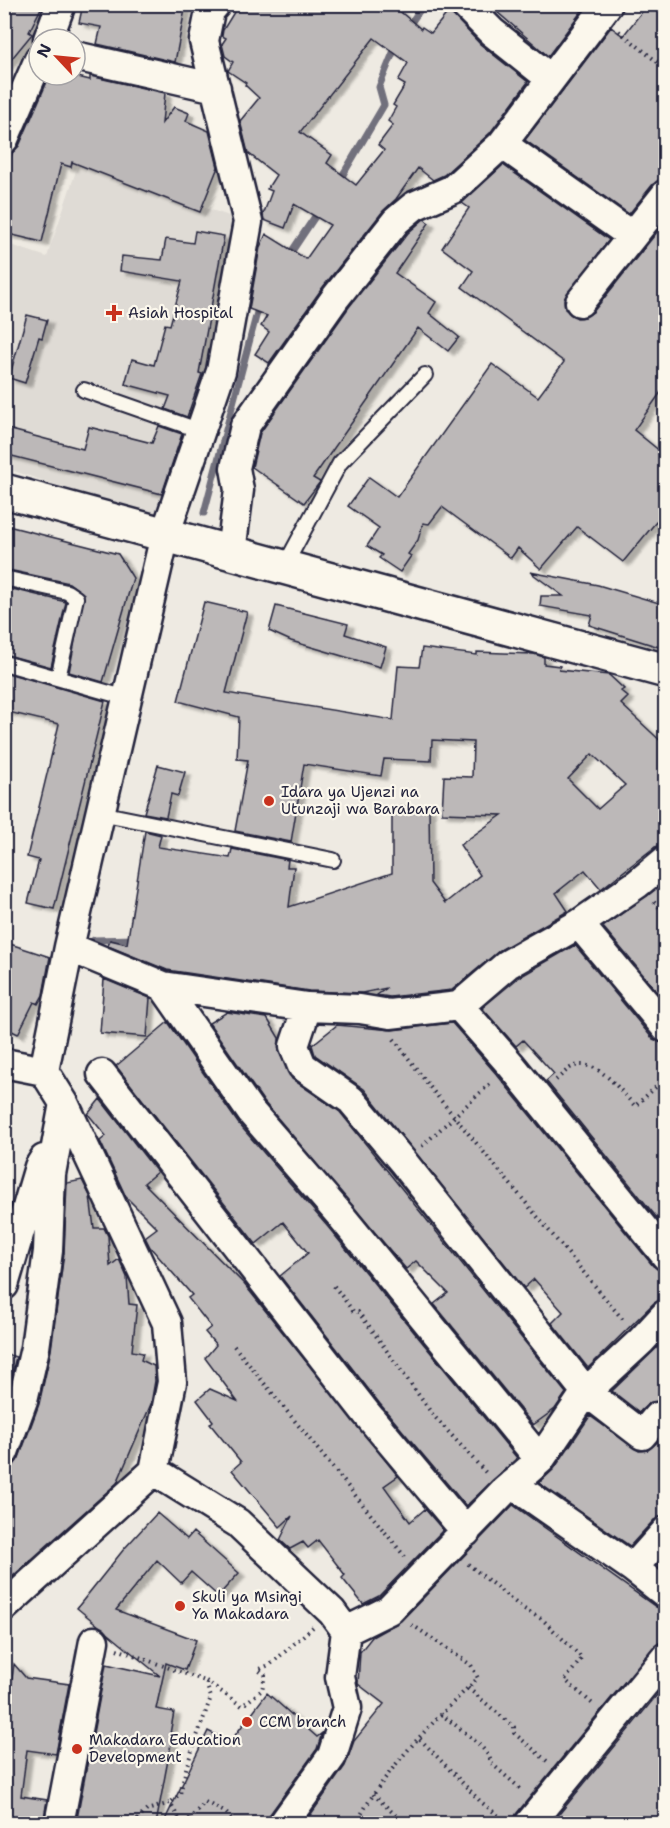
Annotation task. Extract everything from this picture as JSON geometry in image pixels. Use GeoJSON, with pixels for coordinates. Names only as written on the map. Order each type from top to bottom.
{"type":"FeatureCollection","features":[{"type":"Feature","properties":{"kind":"street"},"geometry":{"type":"LineString","coordinates":[[52,27],[61,4]]}},
{"type":"Feature","properties":{"kind":"street"},"geometry":{"type":"LineString","coordinates":[[464,4],[492,32],[551,79]]}},
{"type":"Feature","properties":{"kind":"street"},"geometry":{"type":"LineString","coordinates":[[197,544],[201,431],[221,371],[248,222],[204,40],[210,7]]}},
{"type":"Feature","properties":{"kind":"street"},"geometry":{"type":"LineString","coordinates":[[44,1071],[84,953],[117,817],[127,698],[197,544],[239,490],[235,468],[245,426],[336,297],[396,221],[414,206],[453,189],[502,144],[604,10]]}},
{"type":"Feature","properties":{"kind":"street"},"geometry":{"type":"LineString","coordinates":[[87,59],[216,88]]}},
{"type":"Feature","properties":{"kind":"street"},"geometry":{"type":"LineString","coordinates":[[4,139],[27,86]]}},
{"type":"Feature","properties":{"kind":"street"},"geometry":{"type":"LineString","coordinates":[[502,144],[632,236]]}},
{"type":"Feature","properties":{"kind":"street"},"geometry":{"type":"LineString","coordinates":[[580,302],[666,194]]}},
{"type":"Feature","properties":{"kind":"street"},"geometry":{"type":"LineString","coordinates":[[4,491],[666,671]]}},
{"type":"Feature","properties":{"kind":"street"},"geometry":{"type":"LineString","coordinates":[[84,953],[163,986],[307,1006],[360,1009],[390,1014],[459,1006],[508,964],[579,924],[637,884],[666,860]]}},
{"type":"Feature","properties":{"kind":"street"},"geometry":{"type":"LineString","coordinates":[[579,924],[666,1028]]}},
{"type":"Feature","properties":{"kind":"street"},"geometry":{"type":"LineString","coordinates":[[163,986],[251,1112],[348,1225],[540,1460]]}},
{"type":"Feature","properties":{"kind":"street"},"geometry":{"type":"LineString","coordinates":[[194,1032],[213,993]]}},
{"type":"Feature","properties":{"kind":"street"},"geometry":{"type":"LineString","coordinates":[[307,1006],[294,1046],[302,1066],[351,1100],[586,1392],[642,1435],[657,1418],[666,1425]]}},
{"type":"Feature","properties":{"kind":"street"},"geometry":{"type":"LineString","coordinates":[[459,1006],[511,1065],[666,1256]]}},
{"type":"Feature","properties":{"kind":"street"},"geometry":{"type":"LineString","coordinates":[[4,1063],[44,1071],[64,1103],[167,1323],[172,1382],[154,1471],[4,1607]]}},
{"type":"Feature","properties":{"kind":"street"},"geometry":{"type":"LineString","coordinates":[[102,1074],[367,1414],[458,1540]]}},
{"type":"Feature","properties":{"kind":"street"},"geometry":{"type":"LineString","coordinates":[[4,1452],[23,1400],[35,1348],[48,1251],[51,1174],[64,1103]]}},
{"type":"Feature","properties":{"kind":"street"},"geometry":{"type":"LineString","coordinates":[[4,1286],[39,1167],[58,1137]]}},
{"type":"Feature","properties":{"kind":"street"},"geometry":{"type":"LineString","coordinates":[[339,1622],[389,1610],[507,1488],[540,1460],[586,1392],[641,1341],[666,1314]]}},
{"type":"Feature","properties":{"kind":"street"},"geometry":{"type":"LineString","coordinates":[[154,1471],[238,1523],[339,1622],[340,1677],[347,1708],[332,1756],[283,1824]]}},
{"type":"Feature","properties":{"kind":"street"},"geometry":{"type":"LineString","coordinates":[[507,1488],[633,1568],[666,1594]]}},
{"type":"Feature","properties":{"kind":"street"},"geometry":{"type":"LineString","coordinates":[[633,1568],[666,1531]]}},
{"type":"Feature","properties":{"kind":"street"},"geometry":{"type":"LineString","coordinates":[[59,1824],[94,1641]]}},
{"type":"Feature","properties":{"kind":"street"},"geometry":{"type":"LineString","coordinates":[[536,1815],[666,1657]]}},
{"type":"Feature","properties":{"kind":"lane"},"geometry":{"type":"LineString","coordinates":[[284,567],[340,463],[425,375]]}},
{"type":"Feature","properties":{"kind":"lane"},"geometry":{"type":"LineString","coordinates":[[84,390],[201,431]]}},
{"type":"Feature","properties":{"kind":"lane"},"geometry":{"type":"LineString","coordinates":[[4,578],[67,592],[76,598],[58,678]]}},
{"type":"Feature","properties":{"kind":"lane"},"geometry":{"type":"LineString","coordinates":[[4,663],[127,698]]}},
{"type":"Feature","properties":{"kind":"lane"},"geometry":{"type":"LineString","coordinates":[[117,817],[333,860]]}},
{"type":"Feature","properties":{"kind":"path"},"geometry":{"type":"LineString","coordinates":[[394,4],[399,9],[401,4]]}},
{"type":"Feature","properties":{"kind":"path"},"geometry":{"type":"LineString","coordinates":[[604,10],[666,69]]}},
{"type":"Feature","properties":{"kind":"path"},"geometry":{"type":"LineString","coordinates":[[392,1036],[433,1091],[641,1341]]}},
{"type":"Feature","properties":{"kind":"path"},"geometry":{"type":"LineString","coordinates":[[334,1286],[353,1311],[358,1312],[369,1326],[433,1414],[507,1488]]}},
{"type":"Feature","properties":{"kind":"path"},"geometry":{"type":"LineString","coordinates":[[234,1346],[421,1577]]}},
{"type":"Feature","properties":{"kind":"path"},"geometry":{"type":"LineString","coordinates":[[458,1540],[521,1607],[543,1620],[582,1658],[565,1680],[613,1721]]}},
{"type":"Feature","properties":{"kind":"path"},"geometry":{"type":"LineString","coordinates":[[356,1824],[373,1794],[441,1714],[478,1678],[471,1665],[389,1610]]}},
{"type":"Feature","properties":{"kind":"path"},"geometry":{"type":"LineString","coordinates":[[94,1641],[205,1681],[242,1706],[262,1690],[265,1675],[258,1670],[271,1664],[294,1641],[339,1622]]}},
{"type":"Feature","properties":{"kind":"path"},"geometry":{"type":"LineString","coordinates":[[133,1824],[147,1810],[170,1803],[180,1794],[187,1765],[211,1697],[205,1681]]}},
{"type":"Feature","properties":{"kind":"path"},"geometry":{"type":"LineString","coordinates":[[468,1688],[514,1727],[514,1733],[526,1745],[567,1777]]}},
{"type":"Feature","properties":{"kind":"path"},"geometry":{"type":"LineString","coordinates":[[441,1714],[479,1745],[491,1758],[491,1763],[512,1782],[536,1815]]}},
{"type":"Feature","properties":{"kind":"path"},"geometry":{"type":"LineString","coordinates":[[420,1739],[481,1802],[508,1824]]}},
{"type":"Feature","properties":{"kind":"path"},"geometry":{"type":"LineString","coordinates":[[373,1794],[405,1824]]}},
{"type":"Feature","properties":{"kind":"path"},"geometry":{"type":"LineString","coordinates":[[170,1803],[183,1824],[205,1802],[225,1812],[237,1824]]}},
{"type":"Feature","properties":{"kind":"shaded area","name":"Asiah Hospital"},"geometry":{"type":"Polygon","coordinates":[[[78,165],[253,224],[206,370],[154,518],[5,468],[5,243],[47,257],[78,165]]]}},
{"type":"Feature","properties":{"kind":"building"},"geometry":{"type":"Polygon","coordinates":[[[4,4],[43,4],[32,27],[27,27],[27,40],[4,68],[4,4]]]}},
{"type":"Feature","properties":{"kind":"building"},"geometry":{"type":"Polygon","coordinates":[[[83,4],[100,4],[130,10],[131,4],[186,4],[175,62],[97,44],[101,27],[79,23],[83,4]]]}},
{"type":"Feature","properties":{"kind":"building"},"geometry":{"type":"Polygon","coordinates":[[[239,4],[391,4],[421,29],[422,27],[431,33],[449,11],[480,44],[528,82],[490,133],[444,175],[433,180],[418,168],[396,199],[383,211],[323,287],[269,363],[255,354],[269,332],[261,326],[267,316],[249,309],[260,247],[266,234],[306,259],[330,225],[294,204],[285,228],[264,220],[263,215],[272,191],[267,189],[276,175],[248,153],[240,121],[259,98],[245,85],[246,83],[228,71],[233,62],[225,56],[222,44],[226,38],[222,36],[223,30],[239,4]],[[374,38],[300,132],[332,155],[327,163],[356,185],[384,150],[378,145],[393,125],[388,121],[396,107],[393,105],[405,85],[398,81],[408,63],[374,38]]]}},
{"type":"Feature","properties":{"kind":"building"},"geometry":{"type":"Polygon","coordinates":[[[488,4],[587,4],[548,56],[488,4]]]}},
{"type":"Feature","properties":{"kind":"building"},"geometry":{"type":"Polygon","coordinates":[[[648,4],[666,4],[666,178],[653,184],[629,214],[525,140],[611,27],[623,36],[648,4]]]}},
{"type":"Feature","properties":{"kind":"building"},"geometry":{"type":"Polygon","coordinates":[[[90,76],[165,93],[162,123],[174,107],[189,113],[186,121],[209,131],[218,167],[200,212],[72,162],[71,167],[61,164],[42,242],[4,233],[4,184],[12,153],[19,146],[45,87],[87,87],[87,79],[90,80],[90,76]]]}},
{"type":"Feature","properties":{"kind":"building"},"geometry":{"type":"Polygon","coordinates":[[[503,165],[609,240],[564,299],[565,309],[577,318],[585,317],[593,312],[666,221],[666,385],[634,430],[666,456],[666,510],[623,562],[577,527],[541,569],[518,548],[511,558],[442,507],[429,524],[423,523],[418,540],[408,554],[411,556],[400,572],[379,558],[382,555],[367,546],[379,528],[348,506],[369,477],[397,497],[492,364],[538,397],[564,362],[462,287],[473,271],[442,248],[469,208],[462,203],[503,165]]]}},
{"type":"Feature","properties":{"kind":"building"},"geometry":{"type":"Polygon","coordinates":[[[424,219],[429,223],[395,273],[436,302],[429,313],[459,337],[448,351],[418,328],[313,478],[320,482],[304,503],[252,467],[260,433],[349,307],[408,233],[424,219]]]}},
{"type":"Feature","properties":{"kind":"building"},"geometry":{"type":"Polygon","coordinates":[[[195,231],[224,236],[199,373],[202,374],[187,417],[165,409],[170,396],[125,384],[132,359],[154,365],[165,324],[170,325],[182,281],[120,271],[122,256],[162,260],[166,239],[193,243],[195,231]]]}},
{"type":"Feature","properties":{"kind":"building"},"geometry":{"type":"Polygon","coordinates":[[[27,315],[47,320],[42,338],[39,337],[25,383],[9,378],[27,315]]]}},
{"type":"Feature","properties":{"kind":"building"},"geometry":{"type":"Polygon","coordinates":[[[159,426],[182,434],[162,494],[4,454],[4,428],[83,449],[89,427],[152,443],[159,426]]]}},
{"type":"Feature","properties":{"kind":"building"},"geometry":{"type":"Polygon","coordinates":[[[4,525],[118,554],[133,578],[103,682],[69,672],[84,594],[69,583],[4,569],[4,525]]]}},
{"type":"Feature","properties":{"kind":"building"},"geometry":{"type":"Polygon","coordinates":[[[530,572],[598,585],[666,605],[666,628],[659,647],[589,625],[592,615],[540,606],[541,596],[563,596],[530,572]]]}},
{"type":"Feature","properties":{"kind":"building"},"geometry":{"type":"Polygon","coordinates":[[[4,587],[66,602],[51,667],[4,654],[4,587]]]}},
{"type":"Feature","properties":{"kind":"building"},"geometry":{"type":"Polygon","coordinates":[[[204,602],[247,612],[226,693],[393,720],[398,666],[419,667],[422,648],[477,655],[477,652],[534,654],[544,657],[544,664],[560,666],[559,670],[609,675],[624,689],[621,691],[628,697],[621,704],[666,746],[666,844],[655,847],[601,889],[585,870],[556,893],[568,911],[500,950],[452,990],[390,997],[377,995],[387,988],[362,993],[309,991],[167,970],[108,946],[110,940],[127,944],[145,831],[161,835],[158,847],[230,858],[232,849],[288,860],[287,867],[294,867],[289,907],[392,873],[392,806],[429,807],[430,883],[445,903],[480,875],[460,845],[502,815],[442,813],[444,776],[472,777],[473,742],[432,740],[431,761],[384,759],[381,776],[304,764],[291,842],[235,831],[248,760],[237,759],[239,717],[178,701],[204,602]],[[592,754],[568,779],[598,809],[625,785],[592,754]]]}},
{"type":"Feature","properties":{"kind":"building"},"geometry":{"type":"Polygon","coordinates":[[[276,606],[348,624],[345,634],[386,647],[380,667],[291,641],[269,631],[276,606]]]}},
{"type":"Feature","properties":{"kind":"building"},"geometry":{"type":"Polygon","coordinates":[[[4,672],[105,701],[54,909],[28,903],[39,860],[27,857],[59,724],[4,711],[4,672]]]}},
{"type":"Feature","properties":{"kind":"building"},"geometry":{"type":"Polygon","coordinates":[[[158,765],[185,772],[178,796],[171,794],[166,817],[144,813],[158,765]]]}},
{"type":"Feature","properties":{"kind":"building"},"geometry":{"type":"Polygon","coordinates":[[[666,882],[666,1002],[603,927],[666,882]]]}},
{"type":"Feature","properties":{"kind":"building"},"geometry":{"type":"Polygon","coordinates":[[[4,942],[50,957],[43,995],[38,1004],[34,1002],[18,1034],[4,1027],[4,942]]]}},
{"type":"Feature","properties":{"kind":"building"},"geometry":{"type":"Polygon","coordinates":[[[575,945],[653,1039],[666,1044],[666,1229],[546,1081],[554,1074],[523,1040],[516,1046],[482,1008],[518,978],[575,945]]]}},
{"type":"Feature","properties":{"kind":"building"},"geometry":{"type":"Polygon","coordinates":[[[104,979],[150,998],[147,1037],[100,1033],[104,979]]]}},
{"type":"Feature","properties":{"kind":"building"},"geometry":{"type":"Polygon","coordinates":[[[227,1012],[267,1018],[279,1038],[279,1052],[292,1079],[340,1112],[566,1393],[555,1409],[533,1425],[434,1304],[448,1293],[416,1261],[406,1269],[264,1102],[209,1023],[227,1012]]]}},
{"type":"Feature","properties":{"kind":"building"},"geometry":{"type":"Polygon","coordinates":[[[168,1022],[238,1123],[328,1227],[517,1458],[466,1506],[380,1404],[280,1276],[308,1253],[283,1222],[256,1244],[116,1066],[168,1022]]]}},
{"type":"Feature","properties":{"kind":"building"},"geometry":{"type":"Polygon","coordinates":[[[452,1023],[653,1266],[666,1272],[666,1298],[654,1303],[588,1368],[552,1323],[563,1312],[534,1279],[524,1288],[364,1089],[315,1055],[312,1045],[337,1025],[392,1030],[452,1023]]]}},
{"type":"Feature","properties":{"kind":"building"},"geometry":{"type":"Polygon","coordinates":[[[100,1099],[157,1172],[144,1183],[244,1284],[398,1476],[384,1486],[410,1522],[425,1509],[443,1530],[379,1596],[363,1604],[342,1578],[345,1575],[318,1540],[308,1548],[303,1542],[290,1549],[280,1540],[292,1516],[280,1527],[232,1470],[241,1462],[210,1424],[213,1421],[197,1400],[210,1389],[237,1401],[205,1358],[216,1345],[205,1332],[211,1327],[188,1298],[192,1295],[150,1247],[145,1237],[157,1228],[126,1197],[100,1141],[106,1136],[88,1114],[100,1099]]]}},
{"type":"Feature","properties":{"kind":"building"},"geometry":{"type":"Polygon","coordinates":[[[82,1180],[90,1196],[94,1228],[104,1228],[108,1236],[110,1266],[119,1259],[127,1277],[129,1304],[137,1305],[132,1351],[143,1353],[141,1360],[154,1366],[155,1381],[151,1404],[117,1483],[4,1584],[4,1468],[14,1465],[19,1458],[39,1404],[51,1350],[64,1253],[67,1183],[82,1180]]]}},
{"type":"Feature","properties":{"kind":"building"},"geometry":{"type":"Polygon","coordinates":[[[666,1339],[666,1399],[663,1402],[651,1402],[639,1412],[612,1391],[666,1339]]]}},
{"type":"Feature","properties":{"kind":"building"},"geometry":{"type":"Polygon","coordinates":[[[9,1355],[16,1357],[4,1403],[4,1373],[9,1355]]]}},
{"type":"Feature","properties":{"kind":"building"},"geometry":{"type":"Polygon","coordinates":[[[590,1416],[639,1451],[648,1450],[660,1440],[666,1441],[666,1515],[654,1520],[630,1546],[539,1483],[554,1469],[590,1416]]]}},
{"type":"Feature","properties":{"kind":"building"},"geometry":{"type":"Polygon","coordinates":[[[513,1505],[656,1607],[666,1610],[666,1641],[653,1647],[516,1814],[513,1824],[304,1824],[345,1766],[354,1741],[384,1704],[358,1684],[360,1652],[372,1637],[401,1621],[513,1505]]]}},
{"type":"Feature","properties":{"kind":"building"},"geometry":{"type":"Polygon","coordinates":[[[157,1513],[187,1539],[193,1532],[239,1573],[218,1596],[191,1572],[181,1583],[157,1560],[116,1610],[196,1640],[185,1670],[166,1663],[156,1709],[174,1712],[170,1734],[173,1733],[156,1824],[76,1824],[106,1664],[160,1676],[77,1608],[124,1549],[157,1513]]]}},
{"type":"Feature","properties":{"kind":"building"},"geometry":{"type":"Polygon","coordinates":[[[666,1556],[666,1573],[657,1566],[666,1556]]]}},
{"type":"Feature","properties":{"kind":"building"},"geometry":{"type":"Polygon","coordinates":[[[14,1664],[26,1678],[69,1684],[56,1754],[27,1750],[21,1796],[47,1800],[43,1824],[4,1824],[4,1735],[14,1664]]]}},
{"type":"Feature","properties":{"kind":"building"},"geometry":{"type":"Polygon","coordinates":[[[666,1684],[666,1824],[551,1824],[666,1684]]]}},
{"type":"Feature","properties":{"kind":"building"},"geometry":{"type":"Polygon","coordinates":[[[267,1693],[317,1737],[322,1733],[317,1749],[270,1814],[267,1824],[163,1824],[208,1731],[230,1742],[267,1693]]]}},
{"type":"Feature","properties":{"kind":"waterway"},"geometry":{"type":"LineString","coordinates":[[408,27],[424,4]]}},
{"type":"Feature","properties":{"kind":"waterway"},"geometry":{"type":"LineString","coordinates":[[338,183],[384,105],[379,87],[397,43]]}},
{"type":"Feature","properties":{"kind":"waterway"},"geometry":{"type":"LineString","coordinates":[[288,257],[320,209]]}},
{"type":"Feature","properties":{"kind":"waterway"},"geometry":{"type":"LineString","coordinates":[[204,513],[259,305]]}},
{"type":"Feature","properties":{"kind":"waterway"},"geometry":{"type":"LineString","coordinates":[[94,940],[135,939]]}},
{"type":"Feature","properties":{"kind":"place","name":"Asiah Hospital"},"geometry":{"type":"Point","coordinates":[114,313]}},
{"type":"Feature","properties":{"kind":"place","name":"Idara ya Ujenzi na Utunzaji wa Barabara"},"geometry":{"type":"Point","coordinates":[269,801]}},
{"type":"Feature","properties":{"kind":"place","name":"Skuli ya Msingi Ya Makadara"},"geometry":{"type":"Point","coordinates":[180,1606]}},
{"type":"Feature","properties":{"kind":"place","name":"CCM branch"},"geometry":{"type":"Point","coordinates":[247,1722]}},
{"type":"Feature","properties":{"kind":"place","name":"Makadara Education Development"},"geometry":{"type":"Point","coordinates":[77,1749]}}]}
